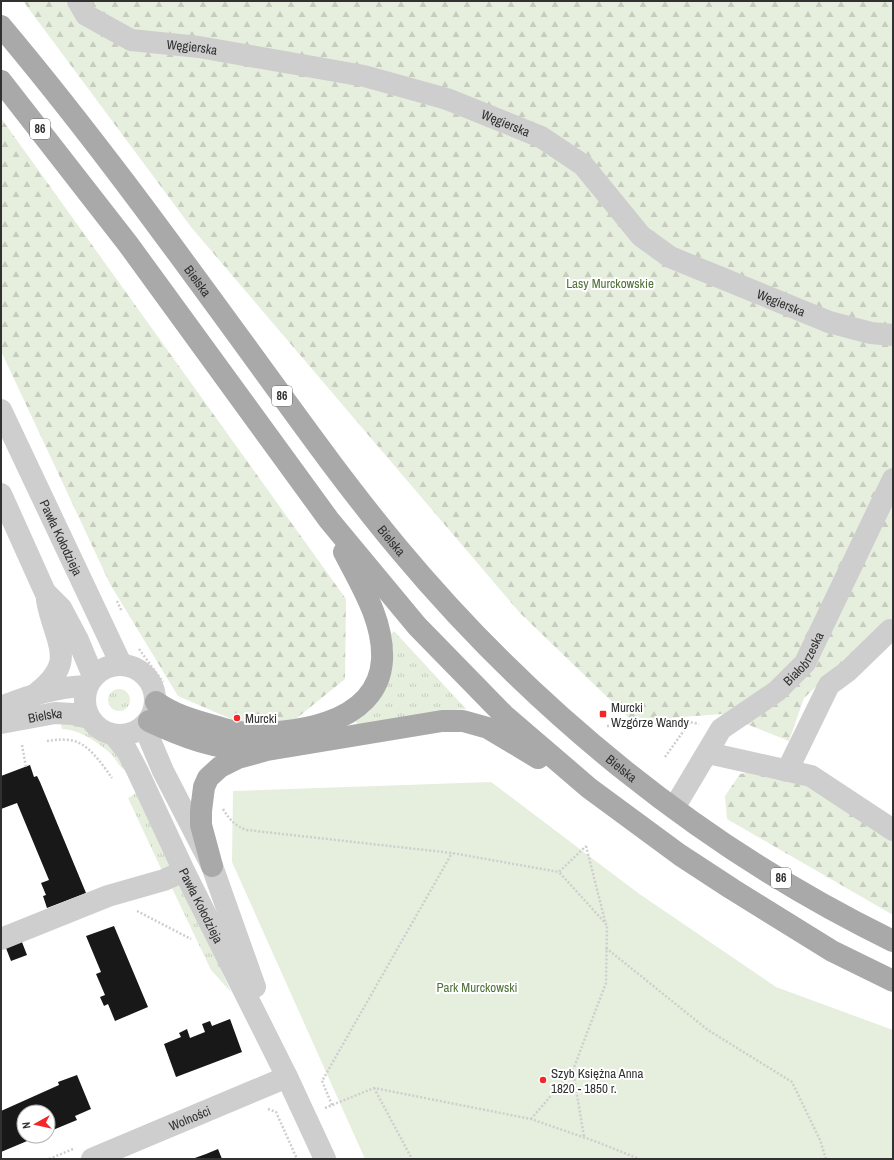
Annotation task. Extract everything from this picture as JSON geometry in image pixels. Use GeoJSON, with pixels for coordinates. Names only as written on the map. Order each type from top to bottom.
{"type":"FeatureCollection","features":[{"type":"Feature","properties":{"kind":"main road","name":"Bielska"},"geometry":{"type":"LineString","coordinates":[[1,26],[45,78],[107,157],[327,458],[398,548],[460,619],[527,685],[594,746],[674,808],[742,854],[804,893],[893,941]]}},
{"type":"Feature","properties":{"kind":"main road","name":"86"},"geometry":{"type":"LineString","coordinates":[[1,81],[128,244],[329,520],[417,626],[504,715],[589,788],[680,855],[832,951],[893,981]]}},
{"type":"Feature","properties":{"kind":"main road"},"geometry":{"type":"LineString","coordinates":[[153,709],[170,712],[236,732],[297,730],[340,718],[357,707],[371,692],[379,676],[382,660],[378,626],[369,601],[329,520]]}},
{"type":"Feature","properties":{"kind":"main road"},"geometry":{"type":"LineString","coordinates":[[153,709],[181,736],[223,748],[267,750]]}},
{"type":"Feature","properties":{"kind":"main road"},"geometry":{"type":"LineString","coordinates":[[212,866],[201,825],[202,795],[206,782],[208,778],[220,767],[238,758],[267,750],[442,721],[463,721],[488,728],[589,788]]}},
{"type":"Feature","properties":{"kind":"street","name":"Węgierska"},"geometry":{"type":"LineString","coordinates":[[78,1],[86,15],[131,40],[200,47],[364,76],[447,99],[541,137],[583,165],[641,236],[670,257],[830,322],[871,333],[893,335]]}},
{"type":"Feature","properties":{"kind":"street","name":"Pawła Kołodzieja"},"geometry":{"type":"LineString","coordinates":[[1,410],[121,664]]}},
{"type":"Feature","properties":{"kind":"street","name":"Białobrzeska"},"geometry":{"type":"LineString","coordinates":[[674,808],[708,753],[721,728],[777,691],[805,664],[893,479]]}},
{"type":"Feature","properties":{"kind":"street"},"geometry":{"type":"LineString","coordinates":[[1,494],[46,592],[49,615],[61,645],[61,660],[56,674],[48,684],[38,692]]}},
{"type":"Feature","properties":{"kind":"street"},"geometry":{"type":"LineString","coordinates":[[46,592],[61,608],[78,640],[90,681],[84,702],[89,718],[96,726],[104,732],[125,736],[135,732],[153,709],[152,686],[142,672],[132,666],[121,664],[106,667],[90,681]]}},
{"type":"Feature","properties":{"kind":"street"},"geometry":{"type":"LineString","coordinates":[[787,771],[829,685],[848,671],[890,630],[893,631]]}},
{"type":"Feature","properties":{"kind":"street","name":"Bielska"},"geometry":{"type":"LineString","coordinates":[[1,707],[38,692],[90,681]]}},
{"type":"Feature","properties":{"kind":"street","name":"Pawła Kołodzieja"},"geometry":{"type":"LineString","coordinates":[[153,709],[162,771],[212,866],[287,1077]]}},
{"type":"Feature","properties":{"kind":"street","name":"Bielska"},"geometry":{"type":"LineString","coordinates":[[1,723],[55,713],[89,718]]}},
{"type":"Feature","properties":{"kind":"street","name":"Pawła Kołodzieja"},"geometry":{"type":"LineString","coordinates":[[114,735],[127,751],[171,840],[184,871],[287,1077],[325,1159]]}},
{"type":"Feature","properties":{"kind":"street"},"geometry":{"type":"LineString","coordinates":[[708,753],[811,776],[893,830]]}},
{"type":"Feature","properties":{"kind":"street"},"geometry":{"type":"LineString","coordinates":[[1,939],[108,896],[164,880],[184,871]]}},
{"type":"Feature","properties":{"kind":"street","name":"Wolności"},"geometry":{"type":"LineString","coordinates":[[92,1159],[287,1077]]}},
{"type":"Feature","properties":{"kind":"path"},"geometry":{"type":"LineString","coordinates":[[117,601],[123,614]]}},
{"type":"Feature","properties":{"kind":"path"},"geometry":{"type":"LineString","coordinates":[[139,648],[153,709]]}},
{"type":"Feature","properties":{"kind":"path"},"geometry":{"type":"LineString","coordinates":[[608,726],[690,722],[664,757]]}},
{"type":"Feature","properties":{"kind":"path"},"geometry":{"type":"LineString","coordinates":[[47,741],[70,740],[86,748],[97,757],[112,778]]}},
{"type":"Feature","properties":{"kind":"path"},"geometry":{"type":"LineString","coordinates":[[22,745],[26,767]]}},
{"type":"Feature","properties":{"kind":"path"},"geometry":{"type":"LineString","coordinates":[[220,804],[229,818],[238,827],[247,830],[452,853],[559,872],[607,925]]}},
{"type":"Feature","properties":{"kind":"path"},"geometry":{"type":"LineString","coordinates":[[531,1119],[573,1070],[606,983],[607,925],[586,846],[559,872]]}},
{"type":"Feature","properties":{"kind":"path"},"geometry":{"type":"LineString","coordinates":[[452,853],[322,1081],[332,1105],[374,1088],[531,1119],[584,1137],[639,1159]]}},
{"type":"Feature","properties":{"kind":"path"},"geometry":{"type":"LineString","coordinates":[[108,896],[192,940]]}},
{"type":"Feature","properties":{"kind":"path"},"geometry":{"type":"LineString","coordinates":[[606,948],[708,1030],[792,1082],[820,1140],[826,1159]]}},
{"type":"Feature","properties":{"kind":"path"},"geometry":{"type":"LineString","coordinates":[[573,1070],[584,1137]]}},
{"type":"Feature","properties":{"kind":"path"},"geometry":{"type":"LineString","coordinates":[[374,1088],[412,1159]]}},
{"type":"Feature","properties":{"kind":"path"},"geometry":{"type":"LineString","coordinates":[[265,1108],[276,1112],[297,1159]]}},
{"type":"Feature","properties":{"kind":"green space","name":"Lasy Murckowskie"},"geometry":{"type":"Polygon","coordinates":[[[23,1],[893,1],[893,623],[885,623],[804,698],[789,741],[721,714],[632,721],[520,613],[191,227],[23,1]]]}},
{"type":"Feature","properties":{"kind":"green space"},"geometry":{"type":"Polygon","coordinates":[[[1,118],[346,599],[345,679],[292,722],[238,722],[178,696],[110,584],[1,351],[1,118]]]}},
{"type":"Feature","properties":{"kind":"green space"},"geometry":{"type":"Polygon","coordinates":[[[394,631],[466,709],[442,711],[358,727],[355,719],[376,701],[387,683],[391,661],[391,634],[394,631]]]}},
{"type":"Feature","properties":{"kind":"green space"},"geometry":{"type":"Polygon","coordinates":[[[115,689],[123,689],[130,696],[130,704],[123,711],[115,711],[108,704],[108,696],[115,689]]]}},
{"type":"Feature","properties":{"kind":"green space"},"geometry":{"type":"Polygon","coordinates":[[[60,719],[79,724],[93,736],[118,750],[125,770],[113,756],[96,742],[82,734],[62,729],[60,719]]]}},
{"type":"Feature","properties":{"kind":"green space"},"geometry":{"type":"Polygon","coordinates":[[[752,772],[800,781],[836,802],[893,841],[893,915],[727,819],[725,796],[740,774],[752,772]]]}},
{"type":"Feature","properties":{"kind":"green space","name":"Park Murckowski"},"geometry":{"type":"Polygon","coordinates":[[[491,782],[638,893],[776,987],[893,1030],[893,1159],[365,1159],[232,862],[233,791],[491,782]]]}},
{"type":"Feature","properties":{"kind":"green space"},"geometry":{"type":"Polygon","coordinates":[[[141,790],[175,865],[164,875],[128,798],[141,790]]]}},
{"type":"Feature","properties":{"kind":"green space"},"geometry":{"type":"Polygon","coordinates":[[[170,884],[183,884],[231,992],[211,970],[170,884]]]}},
{"type":"Feature","properties":{"kind":"building"},"geometry":{"type":"Polygon","coordinates":[[[30,765],[34,777],[37,776],[40,782],[86,893],[47,908],[43,896],[46,895],[41,883],[49,880],[17,803],[1,809],[1,776],[30,765]]]}},
{"type":"Feature","properties":{"kind":"building"},"geometry":{"type":"Polygon","coordinates":[[[114,926],[148,1007],[115,1021],[108,1004],[104,1006],[100,997],[105,995],[96,974],[101,972],[86,936],[114,926]]]}},
{"type":"Feature","properties":{"kind":"building"},"geometry":{"type":"Polygon","coordinates":[[[20,937],[27,955],[11,961],[4,943],[20,937]]]}},
{"type":"Feature","properties":{"kind":"building"},"geometry":{"type":"Polygon","coordinates":[[[230,1019],[242,1052],[176,1077],[164,1044],[181,1037],[179,1033],[187,1029],[190,1038],[205,1032],[202,1024],[210,1021],[212,1026],[230,1019]]]}},
{"type":"Feature","properties":{"kind":"building"},"geometry":{"type":"Polygon","coordinates":[[[77,1075],[91,1109],[75,1116],[77,1120],[56,1129],[56,1104],[17,1104],[59,1085],[58,1082],[77,1075]]]}},
{"type":"Feature","properties":{"kind":"building"},"geometry":{"type":"Polygon","coordinates":[[[16,1104],[16,1144],[20,1144],[1,1152],[1,1111],[16,1104]]]}},
{"type":"Feature","properties":{"kind":"building"},"geometry":{"type":"Polygon","coordinates":[[[218,1149],[222,1159],[192,1159],[206,1154],[218,1149]]]}},
{"type":"Feature","properties":{"kind":"place","name":"Murcki Wzgórze Wandy"},"geometry":{"type":"Point","coordinates":[603,714]}},
{"type":"Feature","properties":{"kind":"place","name":"Murcki"},"geometry":{"type":"Point","coordinates":[237,718]}},
{"type":"Feature","properties":{"kind":"place","name":"Szyb Księżna Anna 1820 - 1850 r."},"geometry":{"type":"Point","coordinates":[543,1080]}}]}
